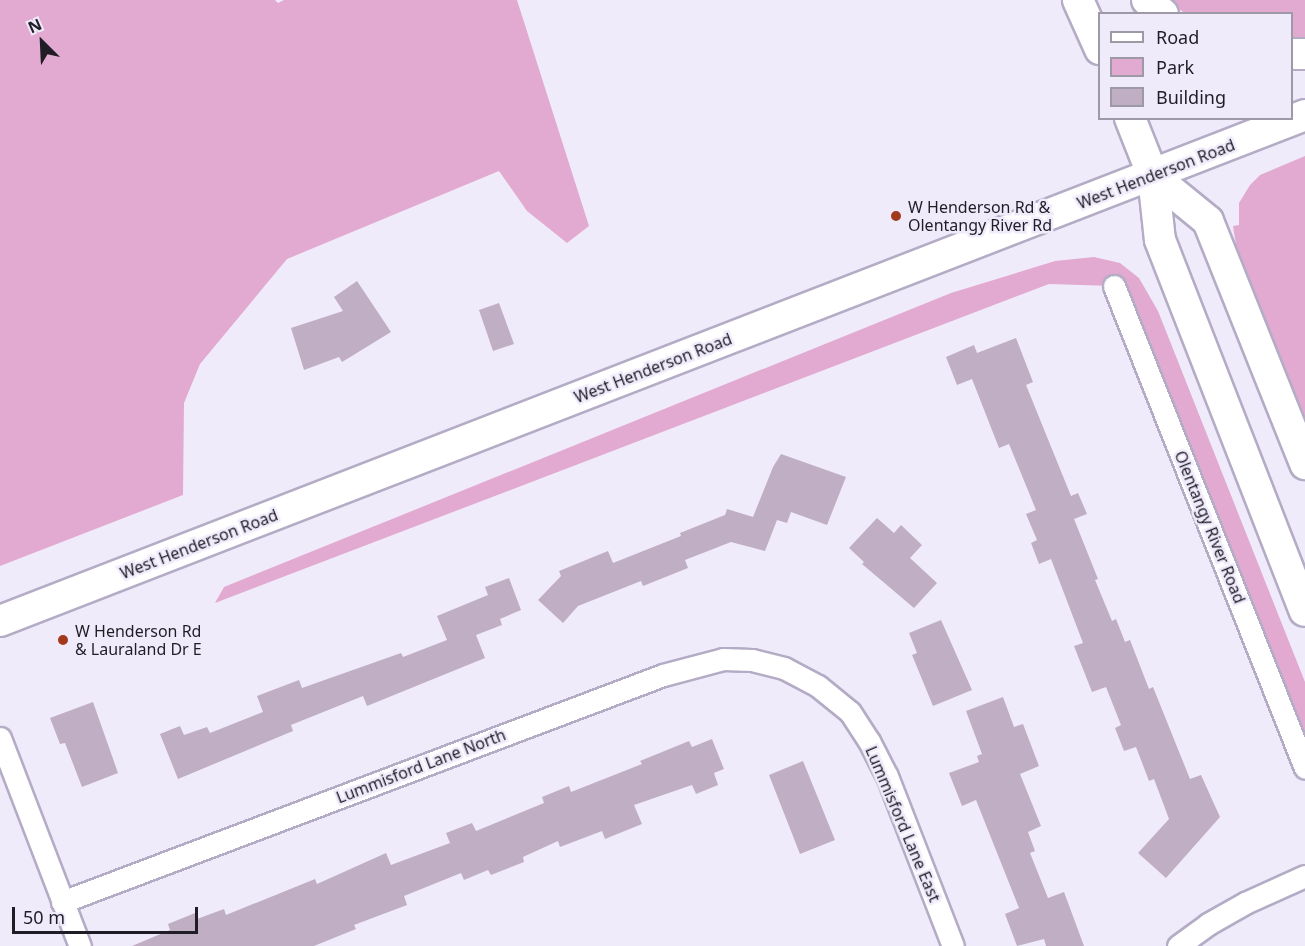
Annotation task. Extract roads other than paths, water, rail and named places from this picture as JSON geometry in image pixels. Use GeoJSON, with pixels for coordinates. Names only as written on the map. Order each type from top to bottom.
{"type":"FeatureCollection","features":[{"type":"Feature","properties":{"kind":"main road"},"geometry":{"type":"LineString","coordinates":[[1078,0],[1098,45]]}},
{"type":"Feature","properties":{"kind":"main road"},"geometry":{"type":"LineString","coordinates":[[1147,0],[1161,12]]}},
{"type":"Feature","properties":{"kind":"main road"},"geometry":{"type":"LineString","coordinates":[[1131,120],[1153,176],[1160,240],[1305,611]]}},
{"type":"Feature","properties":{"kind":"main road","name":"West Henderson Road"},"geometry":{"type":"LineString","coordinates":[[0,621],[1293,120]]}},
{"type":"Feature","properties":{"kind":"main road"},"geometry":{"type":"LineString","coordinates":[[1153,176],[1208,221],[1305,464]]}},
{"type":"Feature","properties":{"kind":"street","name":"Olentangy River Road"},"geometry":{"type":"LineString","coordinates":[[1114,286],[1305,768]]}},
{"type":"Feature","properties":{"kind":"street","name":"Lummisford Lane North"},"geometry":{"type":"LineString","coordinates":[[62,902],[663,675],[723,659],[752,660],[784,668]]}},
{"type":"Feature","properties":{"kind":"street","name":"Lummisford Lane East"},"geometry":{"type":"LineString","coordinates":[[784,668],[818,686],[850,712],[869,741],[887,776],[953,946]]}},
{"type":"Feature","properties":{"kind":"street"},"geometry":{"type":"LineString","coordinates":[[0,738],[80,946]]}},
{"type":"Feature","properties":{"kind":"street"},"geometry":{"type":"LineString","coordinates":[[1178,946],[1208,924],[1245,903],[1305,876]]}},
{"type":"Feature","properties":{"kind":"place","name":"W Henderson Rd & Olentangy River Rd"},"geometry":{"type":"Point","coordinates":[896,216]}},
{"type":"Feature","properties":{"kind":"place","name":"W Henderson Rd & Lauraland Dr E"},"geometry":{"type":"Point","coordinates":[63,640]}}]}
